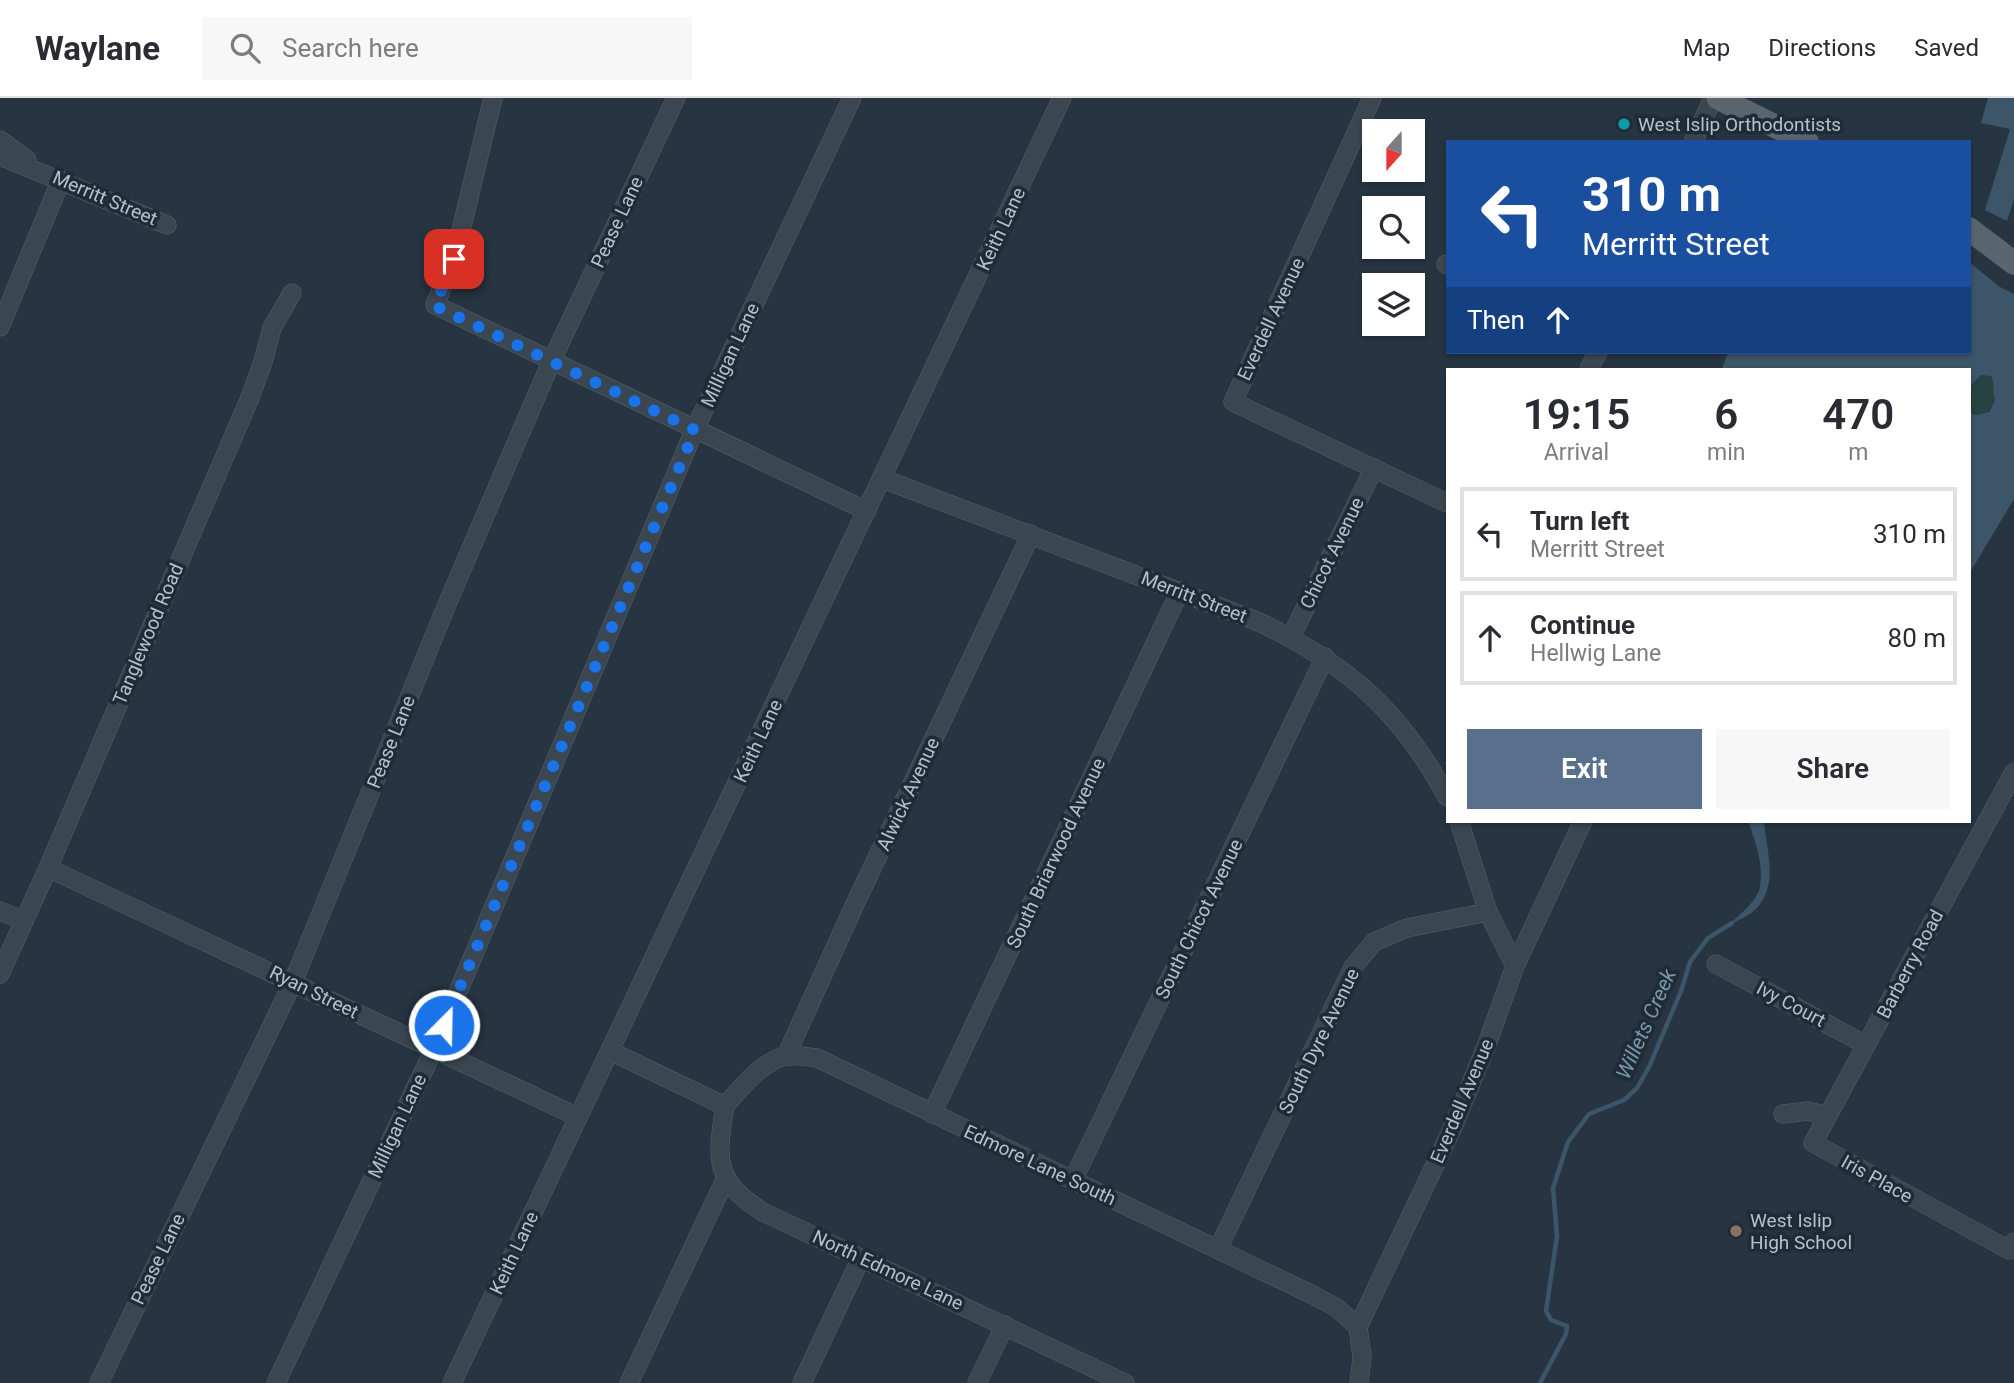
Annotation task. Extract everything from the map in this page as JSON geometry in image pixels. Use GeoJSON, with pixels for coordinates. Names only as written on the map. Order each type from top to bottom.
{"type":"FeatureCollection","features":[{"type":"Feature","properties":{"kind":"main road"},"geometry":{"type":"LineString","coordinates":[[1715,98],[1803,140]]}},
{"type":"Feature","properties":{"kind":"main road"},"geometry":{"type":"LineString","coordinates":[[1971,231],[2014,263]]}},
{"type":"Feature","properties":{"kind":"street"},"geometry":{"type":"LineString","coordinates":[[493,98],[454,259],[435,306],[867,511]]}},
{"type":"Feature","properties":{"kind":"street","name":"Pease Lane"},"geometry":{"type":"LineString","coordinates":[[99,1383],[293,982],[448,602],[551,362],[676,98]]}},
{"type":"Feature","properties":{"kind":"street","name":"Milligan Lane"},"geometry":{"type":"LineString","coordinates":[[276,1383],[434,1049],[695,430],[852,98]]}},
{"type":"Feature","properties":{"kind":"street","name":"Keith Lane"},"geometry":{"type":"LineString","coordinates":[[452,1383],[1062,98]]}},
{"type":"Feature","properties":{"kind":"street","name":"Everdell Avenue"},"geometry":{"type":"LineString","coordinates":[[1373,98],[1233,402],[1446,503]]}},
{"type":"Feature","properties":{"kind":"street"},"geometry":{"type":"LineString","coordinates":[[1694,140],[1715,98]]}},
{"type":"Feature","properties":{"kind":"street","name":"Merritt Street"},"geometry":{"type":"LineString","coordinates":[[0,140],[44,172]]}},
{"type":"Feature","properties":{"kind":"street","name":"Merritt Street"},"geometry":{"type":"LineString","coordinates":[[0,156],[167,225]]}},
{"type":"Feature","properties":{"kind":"street"},"geometry":{"type":"LineString","coordinates":[[0,327],[61,180]]}},
{"type":"Feature","properties":{"kind":"street","name":"Tanglewood Road"},"geometry":{"type":"LineString","coordinates":[[0,974],[249,400],[272,328],[292,293]]}},
{"type":"Feature","properties":{"kind":"street","name":"Chicot Avenue"},"geometry":{"type":"LineString","coordinates":[[1291,637],[1374,468]]}},
{"type":"Feature","properties":{"kind":"street","name":"Merritt Street"},"geometry":{"type":"LineString","coordinates":[[883,479],[1180,591],[1291,637],[1354,678],[1387,710],[1412,740],[1446,795]]}},
{"type":"Feature","properties":{"kind":"street","name":"Alwick Avenue"},"geometry":{"type":"LineString","coordinates":[[786,1056],[855,904],[1031,534]]}},
{"type":"Feature","properties":{"kind":"street","name":"South Briarwood Avenue"},"geometry":{"type":"LineString","coordinates":[[932,1114],[1180,591]]}},
{"type":"Feature","properties":{"kind":"street","name":"South Chicot Avenue"},"geometry":{"type":"LineString","coordinates":[[1073,1180],[1325,657]]}},
{"type":"Feature","properties":{"kind":"street","name":"Barberry Road"},"geometry":{"type":"LineString","coordinates":[[1828,1116],[2014,772]]}},
{"type":"Feature","properties":{"kind":"street"},"geometry":{"type":"LineString","coordinates":[[1460,823],[1488,912],[1515,966]]}},
{"type":"Feature","properties":{"kind":"street","name":"Everdell Avenue"},"geometry":{"type":"LineString","coordinates":[[1357,1327],[1454,1125],[1515,966],[1582,823]]}},
{"type":"Feature","properties":{"kind":"street","name":"Ryan Street"},"geometry":{"type":"LineString","coordinates":[[48,868],[578,1117]]}},
{"type":"Feature","properties":{"kind":"street"},"geometry":{"type":"LineString","coordinates":[[0,911],[23,920]]}},
{"type":"Feature","properties":{"kind":"street","name":"South Dyre Avenue"},"geometry":{"type":"LineString","coordinates":[[1219,1249],[1353,967],[1374,942],[1407,928],[1488,912]]}},
{"type":"Feature","properties":{"kind":"street","name":"Ivy Court"},"geometry":{"type":"LineString","coordinates":[[1717,964],[1866,1045]]}},
{"type":"Feature","properties":{"kind":"street"},"geometry":{"type":"LineString","coordinates":[[610,1051],[725,1106]]}},
{"type":"Feature","properties":{"kind":"street"},"geometry":{"type":"LineString","coordinates":[[629,1383],[725,1180],[720,1137],[725,1106],[751,1077],[786,1056]]}},
{"type":"Feature","properties":{"kind":"street","name":"Edmore Lane South"},"geometry":{"type":"LineString","coordinates":[[786,1056],[817,1058],[1219,1249],[1337,1308],[1357,1327]]}},
{"type":"Feature","properties":{"kind":"street"},"geometry":{"type":"LineString","coordinates":[[1783,1114],[1808,1111],[1828,1116]]}},
{"type":"Feature","properties":{"kind":"street","name":"Iris Place"},"geometry":{"type":"LineString","coordinates":[[1828,1116],[1814,1143],[2012,1246]]}},
{"type":"Feature","properties":{"kind":"street","name":"North Edmore Lane"},"geometry":{"type":"LineString","coordinates":[[725,1180],[740,1198],[763,1212],[1125,1383]]}},
{"type":"Feature","properties":{"kind":"street"},"geometry":{"type":"LineString","coordinates":[[802,1383],[861,1258]]}},
{"type":"Feature","properties":{"kind":"street"},"geometry":{"type":"LineString","coordinates":[[977,1383],[1005,1325]]}},
{"type":"Feature","properties":{"kind":"street"},"geometry":{"type":"LineString","coordinates":[[1357,1327],[1362,1357],[1359,1383]]}},
{"type":"Feature","properties":{"kind":"green space"},"geometry":{"type":"Polygon","coordinates":[[[1981,375],[1991,376],[1995,400],[1988,412],[1971,414],[1971,385],[1981,375]]]}},
{"type":"Feature","properties":{"kind":"water"},"geometry":{"type":"Polygon","coordinates":[[[1988,98],[2014,98],[2014,199],[2007,221],[1985,210],[2010,129],[1981,123],[1988,98]]]}},
{"type":"Feature","properties":{"kind":"water"},"geometry":{"type":"Polygon","coordinates":[[[1971,264],[2000,287],[2014,294],[2014,499],[1971,571],[1971,414],[1989,412],[1995,400],[1991,376],[1981,375],[1971,385],[1971,368],[1722,368],[1727,354],[1971,354],[1971,264]]]}},
{"type":"Feature","properties":{"kind":"water"},"geometry":{"type":"Polygon","coordinates":[[[1749,823],[1764,823],[1770,866],[1768,887],[1755,910],[1729,925],[1759,892],[1760,861],[1749,823]]]}},
{"type":"Feature","properties":{"kind":"waterway","name":"Willets Creek"},"geometry":{"type":"LineString","coordinates":[[1540,1383],[1566,1334],[1567,1326],[1551,1320],[1546,1311],[1557,1236],[1553,1188],[1568,1142],[1589,1114],[1624,1100],[1637,1088],[1649,1067],[1681,991],[1690,962],[1708,938],[1732,923]]}},
{"type":"Feature","properties":{"kind":"place","name":"West Islip Orthodontists"},"geometry":{"type":"Point","coordinates":[1624,124]}},
{"type":"Feature","properties":{"kind":"place","name":"West Islip High School"},"geometry":{"type":"Point","coordinates":[1736,1231]}},
{"type":"Feature","properties":{"kind":"route"},"geometry":{"type":"LineString","coordinates":[[444,1025],[695,430],[435,306],[454,259]]}}]}
